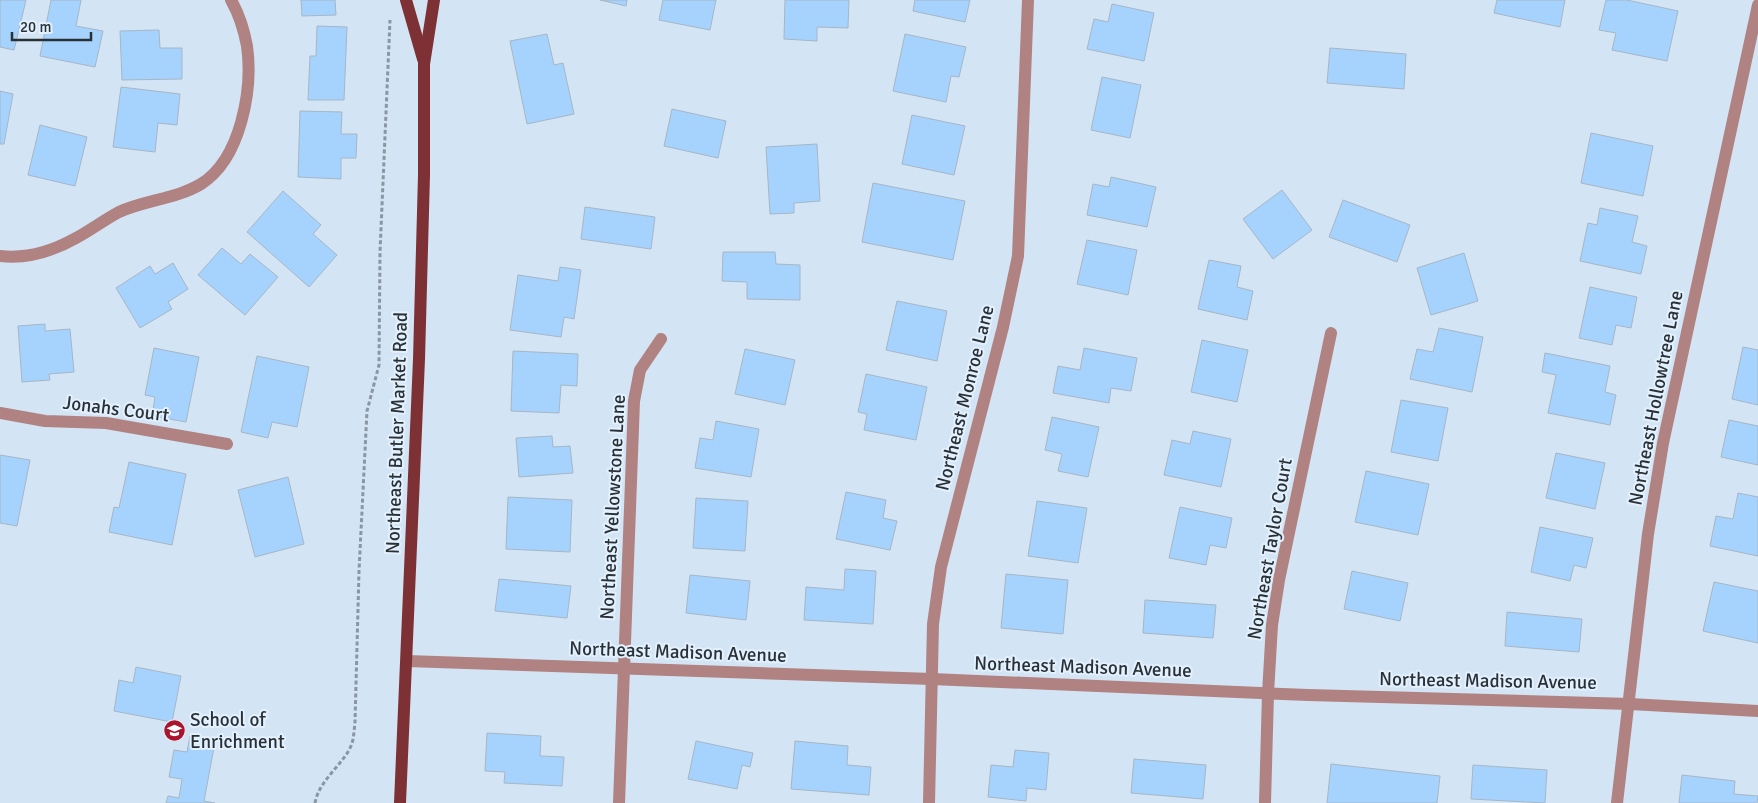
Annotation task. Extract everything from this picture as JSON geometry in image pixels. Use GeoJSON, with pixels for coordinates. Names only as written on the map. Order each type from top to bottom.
{"type":"FeatureCollection","features":[{"type":"Feature","properties":{"kind":"main road","name":"Northeast Butler Market Road"},"geometry":{"type":"LineString","coordinates":[[406,0],[424,64]]}},
{"type":"Feature","properties":{"kind":"main road","name":"Northeast Butler Market Road"},"geometry":{"type":"LineString","coordinates":[[400,803],[424,185],[424,64],[434,0]]}},
{"type":"Feature","properties":{"kind":"street"},"geometry":{"type":"LineString","coordinates":[[0,256],[31,255],[56,248],[77,238],[120,212],[181,194],[202,184],[218,169],[233,146],[243,117],[248,82],[247,47],[239,15],[231,0]]}},
{"type":"Feature","properties":{"kind":"street","name":"Northeast Monroe Lane"},"geometry":{"type":"LineString","coordinates":[[929,803],[932,624],[941,567],[1003,327],[1018,256],[1028,0]]}},
{"type":"Feature","properties":{"kind":"street","name":"Northeast Hollowtree Lane"},"geometry":{"type":"LineString","coordinates":[[1617,803],[1630,704],[1648,534],[1663,443],[1758,5]]}},
{"type":"Feature","properties":{"kind":"street","name":"Northeast Taylor Court"},"geometry":{"type":"LineString","coordinates":[[1265,803],[1272,625],[1279,580],[1331,333]]}},
{"type":"Feature","properties":{"kind":"street","name":"Northeast Yellowstone Lane"},"geometry":{"type":"LineString","coordinates":[[619,803],[634,401],[640,370],[661,339]]}},
{"type":"Feature","properties":{"kind":"street","name":"Jonahs Court"},"geometry":{"type":"LineString","coordinates":[[0,413],[45,420],[106,423],[227,444]]}},
{"type":"Feature","properties":{"kind":"street","name":"Northeast Madison Avenue"},"geometry":{"type":"LineString","coordinates":[[407,661],[624,670],[932,679],[1268,693],[1630,704],[1758,712]]}},
{"type":"Feature","properties":{"kind":"path"},"geometry":{"type":"LineString","coordinates":[[315,803],[328,776],[343,760],[352,744],[355,722],[359,571],[367,411],[379,365],[380,252],[390,20]]}},
{"type":"Feature","properties":{"kind":"building"},"geometry":{"type":"Polygon","coordinates":[[[0,0],[26,0],[14,50],[0,47],[0,0]]]}},
{"type":"Feature","properties":{"kind":"building"},"geometry":{"type":"Polygon","coordinates":[[[51,0],[81,0],[76,26],[103,31],[95,67],[40,56],[51,0]]]}},
{"type":"Feature","properties":{"kind":"building"},"geometry":{"type":"Polygon","coordinates":[[[301,0],[335,0],[336,15],[302,16],[301,0]]]}},
{"type":"Feature","properties":{"kind":"building"},"geometry":{"type":"Polygon","coordinates":[[[600,0],[627,0],[626,6],[600,0]]]}},
{"type":"Feature","properties":{"kind":"building"},"geometry":{"type":"Polygon","coordinates":[[[663,0],[716,0],[710,30],[659,20],[663,0]]]}},
{"type":"Feature","properties":{"kind":"building"},"geometry":{"type":"Polygon","coordinates":[[[785,0],[849,0],[848,28],[817,27],[817,41],[784,39],[785,0]]]}},
{"type":"Feature","properties":{"kind":"building"},"geometry":{"type":"Polygon","coordinates":[[[915,0],[970,0],[965,22],[913,11],[915,0]]]}},
{"type":"Feature","properties":{"kind":"building"},"geometry":{"type":"Polygon","coordinates":[[[1497,0],[1565,0],[1560,27],[1494,13],[1497,0]]]}},
{"type":"Feature","properties":{"kind":"building"},"geometry":{"type":"Polygon","coordinates":[[[1606,0],[1627,0],[1678,11],[1667,61],[1612,50],[1616,33],[1599,30],[1606,0]]]}},
{"type":"Feature","properties":{"kind":"building"},"geometry":{"type":"Polygon","coordinates":[[[1112,4],[1154,13],[1144,61],[1087,49],[1094,19],[1108,22],[1112,4]]]}},
{"type":"Feature","properties":{"kind":"building"},"geometry":{"type":"Polygon","coordinates":[[[317,26],[347,27],[344,100],[308,100],[310,56],[316,56],[317,26]]]}},
{"type":"Feature","properties":{"kind":"building"},"geometry":{"type":"Polygon","coordinates":[[[159,30],[160,48],[182,48],[182,79],[122,80],[120,31],[159,30]]]}},
{"type":"Feature","properties":{"kind":"building"},"geometry":{"type":"Polygon","coordinates":[[[547,34],[554,65],[563,63],[574,114],[527,124],[510,41],[547,34]]]}},
{"type":"Feature","properties":{"kind":"building"},"geometry":{"type":"Polygon","coordinates":[[[905,34],[966,47],[959,77],[951,76],[946,102],[893,91],[905,34]]]}},
{"type":"Feature","properties":{"kind":"building"},"geometry":{"type":"Polygon","coordinates":[[[1330,48],[1406,54],[1404,89],[1327,83],[1330,48]]]}},
{"type":"Feature","properties":{"kind":"building"},"geometry":{"type":"Polygon","coordinates":[[[1102,77],[1141,85],[1130,138],[1091,130],[1102,77]]]}},
{"type":"Feature","properties":{"kind":"building"},"geometry":{"type":"Polygon","coordinates":[[[121,87],[180,94],[177,125],[158,123],[155,152],[113,147],[121,87]]]}},
{"type":"Feature","properties":{"kind":"building"},"geometry":{"type":"Polygon","coordinates":[[[0,91],[13,94],[4,144],[0,144],[0,91]]]}},
{"type":"Feature","properties":{"kind":"building"},"geometry":{"type":"Polygon","coordinates":[[[672,109],[726,121],[718,158],[664,146],[672,109]]]}},
{"type":"Feature","properties":{"kind":"building"},"geometry":{"type":"Polygon","coordinates":[[[300,111],[342,112],[341,134],[357,134],[356,158],[341,158],[341,179],[298,177],[300,111]]]}},
{"type":"Feature","properties":{"kind":"building"},"geometry":{"type":"Polygon","coordinates":[[[912,115],[965,126],[954,175],[902,164],[912,115]]]}},
{"type":"Feature","properties":{"kind":"building"},"geometry":{"type":"Polygon","coordinates":[[[40,125],[87,137],[75,186],[28,175],[40,125]]]}},
{"type":"Feature","properties":{"kind":"building"},"geometry":{"type":"Polygon","coordinates":[[[1591,133],[1653,146],[1643,196],[1581,183],[1591,133]]]}},
{"type":"Feature","properties":{"kind":"building"},"geometry":{"type":"Polygon","coordinates":[[[817,144],[820,201],[794,203],[794,213],[770,214],[766,147],[817,144]]]}},
{"type":"Feature","properties":{"kind":"building"},"geometry":{"type":"Polygon","coordinates":[[[1111,177],[1156,187],[1147,227],[1087,215],[1093,184],[1109,187],[1111,177]]]}},
{"type":"Feature","properties":{"kind":"building"},"geometry":{"type":"Polygon","coordinates":[[[873,183],[965,201],[953,260],[862,242],[873,183]]]}},
{"type":"Feature","properties":{"kind":"building"},"geometry":{"type":"Polygon","coordinates":[[[1282,190],[1312,230],[1273,259],[1243,219],[1282,190]]]}},
{"type":"Feature","properties":{"kind":"building"},"geometry":{"type":"Polygon","coordinates":[[[283,191],[321,225],[313,234],[337,255],[309,287],[247,232],[283,191]]]}},
{"type":"Feature","properties":{"kind":"building"},"geometry":{"type":"Polygon","coordinates":[[[1343,200],[1410,225],[1397,262],[1329,237],[1343,200]]]}},
{"type":"Feature","properties":{"kind":"building"},"geometry":{"type":"Polygon","coordinates":[[[585,207],[655,217],[651,249],[581,239],[585,207]]]}},
{"type":"Feature","properties":{"kind":"building"},"geometry":{"type":"Polygon","coordinates":[[[1600,208],[1638,216],[1632,242],[1647,246],[1641,274],[1580,261],[1588,223],[1597,225],[1600,208]]]}},
{"type":"Feature","properties":{"kind":"building"},"geometry":{"type":"Polygon","coordinates":[[[1087,240],[1137,250],[1128,295],[1077,284],[1087,240]]]}},
{"type":"Feature","properties":{"kind":"building"},"geometry":{"type":"Polygon","coordinates":[[[222,248],[241,264],[250,254],[278,277],[245,315],[198,275],[222,248]]]}},
{"type":"Feature","properties":{"kind":"building"},"geometry":{"type":"Polygon","coordinates":[[[723,252],[775,252],[776,264],[800,265],[800,300],[747,299],[747,282],[722,281],[723,252]]]}},
{"type":"Feature","properties":{"kind":"building"},"geometry":{"type":"Polygon","coordinates":[[[1464,253],[1478,301],[1431,315],[1417,268],[1464,253]]]}},
{"type":"Feature","properties":{"kind":"building"},"geometry":{"type":"Polygon","coordinates":[[[1209,260],[1241,266],[1237,287],[1253,291],[1247,320],[1198,309],[1209,260]]]}},
{"type":"Feature","properties":{"kind":"building"},"geometry":{"type":"Polygon","coordinates":[[[173,263],[188,289],[168,302],[172,309],[140,328],[116,288],[150,266],[155,274],[173,263]]]}},
{"type":"Feature","properties":{"kind":"building"},"geometry":{"type":"Polygon","coordinates":[[[560,267],[581,270],[574,319],[564,317],[561,337],[510,330],[518,275],[558,281],[560,267]]]}},
{"type":"Feature","properties":{"kind":"building"},"geometry":{"type":"Polygon","coordinates":[[[1590,287],[1637,297],[1631,328],[1616,325],[1612,345],[1579,338],[1590,287]]]}},
{"type":"Feature","properties":{"kind":"building"},"geometry":{"type":"Polygon","coordinates":[[[897,301],[947,311],[937,361],[886,350],[897,301]]]}},
{"type":"Feature","properties":{"kind":"building"},"geometry":{"type":"Polygon","coordinates":[[[45,324],[45,331],[70,329],[74,372],[49,374],[50,380],[22,382],[18,326],[45,324]]]}},
{"type":"Feature","properties":{"kind":"building"},"geometry":{"type":"Polygon","coordinates":[[[1439,328],[1483,337],[1472,392],[1410,379],[1417,349],[1433,352],[1439,328]]]}},
{"type":"Feature","properties":{"kind":"building"},"geometry":{"type":"Polygon","coordinates":[[[1202,340],[1248,350],[1237,402],[1191,392],[1202,340]]]}},
{"type":"Feature","properties":{"kind":"building"},"geometry":{"type":"Polygon","coordinates":[[[1743,347],[1758,350],[1758,405],[1732,399],[1743,347]]]}},
{"type":"Feature","properties":{"kind":"building"},"geometry":{"type":"Polygon","coordinates":[[[154,348],[199,357],[186,422],[152,416],[155,397],[145,395],[154,348]]]}},
{"type":"Feature","properties":{"kind":"building"},"geometry":{"type":"Polygon","coordinates":[[[1084,348],[1137,358],[1131,391],[1111,388],[1109,403],[1053,393],[1058,366],[1080,370],[1084,348]]]}},
{"type":"Feature","properties":{"kind":"building"},"geometry":{"type":"Polygon","coordinates":[[[745,349],[795,360],[785,405],[735,394],[745,349]]]}},
{"type":"Feature","properties":{"kind":"building"},"geometry":{"type":"Polygon","coordinates":[[[513,351],[578,354],[577,386],[561,385],[559,413],[511,411],[513,351]]]}},
{"type":"Feature","properties":{"kind":"building"},"geometry":{"type":"Polygon","coordinates":[[[1545,353],[1610,366],[1605,392],[1616,395],[1610,425],[1548,413],[1556,375],[1542,372],[1545,353]]]}},
{"type":"Feature","properties":{"kind":"building"},"geometry":{"type":"Polygon","coordinates":[[[257,356],[309,367],[297,427],[272,422],[268,438],[241,432],[257,356]]]}},
{"type":"Feature","properties":{"kind":"building"},"geometry":{"type":"Polygon","coordinates":[[[866,374],[927,387],[916,440],[864,430],[867,414],[858,412],[866,374]]]}},
{"type":"Feature","properties":{"kind":"building"},"geometry":{"type":"Polygon","coordinates":[[[1401,400],[1448,408],[1438,461],[1391,452],[1401,400]]]}},
{"type":"Feature","properties":{"kind":"building"},"geometry":{"type":"Polygon","coordinates":[[[1052,417],[1099,427],[1088,477],[1058,471],[1062,454],[1045,450],[1052,417]]]}},
{"type":"Feature","properties":{"kind":"building"},"geometry":{"type":"Polygon","coordinates":[[[1729,420],[1758,426],[1758,465],[1721,457],[1729,420]]]}},
{"type":"Feature","properties":{"kind":"building"},"geometry":{"type":"Polygon","coordinates":[[[716,421],[759,429],[751,477],[695,468],[700,438],[713,440],[716,421]]]}},
{"type":"Feature","properties":{"kind":"building"},"geometry":{"type":"Polygon","coordinates":[[[1193,431],[1231,439],[1221,487],[1164,475],[1172,440],[1190,444],[1193,431]]]}},
{"type":"Feature","properties":{"kind":"building"},"geometry":{"type":"Polygon","coordinates":[[[552,436],[553,447],[570,446],[573,473],[519,477],[516,438],[552,436]]]}},
{"type":"Feature","properties":{"kind":"building"},"geometry":{"type":"Polygon","coordinates":[[[1556,453],[1605,463],[1595,509],[1546,498],[1556,453]]]}},
{"type":"Feature","properties":{"kind":"building"},"geometry":{"type":"Polygon","coordinates":[[[0,455],[30,460],[17,526],[0,523],[0,455]]]}},
{"type":"Feature","properties":{"kind":"building"},"geometry":{"type":"Polygon","coordinates":[[[129,462],[186,474],[172,545],[109,532],[114,507],[119,508],[129,462]]]}},
{"type":"Feature","properties":{"kind":"building"},"geometry":{"type":"Polygon","coordinates":[[[1366,471],[1429,484],[1418,535],[1355,522],[1366,471]]]}},
{"type":"Feature","properties":{"kind":"building"},"geometry":{"type":"Polygon","coordinates":[[[288,477],[304,544],[255,557],[238,490],[288,477]]]}},
{"type":"Feature","properties":{"kind":"building"},"geometry":{"type":"Polygon","coordinates":[[[846,492],[886,500],[883,518],[897,521],[890,550],[836,539],[846,492]]]}},
{"type":"Feature","properties":{"kind":"building"},"geometry":{"type":"Polygon","coordinates":[[[1738,493],[1758,497],[1758,556],[1710,546],[1716,516],[1733,519],[1738,493]]]}},
{"type":"Feature","properties":{"kind":"building"},"geometry":{"type":"Polygon","coordinates":[[[508,497],[572,500],[570,552],[506,549],[508,497]]]}},
{"type":"Feature","properties":{"kind":"building"},"geometry":{"type":"Polygon","coordinates":[[[696,498],[748,501],[745,551],[693,548],[696,498]]]}},
{"type":"Feature","properties":{"kind":"building"},"geometry":{"type":"Polygon","coordinates":[[[1037,501],[1087,508],[1078,563],[1028,556],[1037,501]]]}},
{"type":"Feature","properties":{"kind":"building"},"geometry":{"type":"Polygon","coordinates":[[[1180,507],[1232,518],[1226,548],[1210,545],[1206,565],[1169,558],[1180,507]]]}},
{"type":"Feature","properties":{"kind":"building"},"geometry":{"type":"Polygon","coordinates":[[[1540,527],[1593,538],[1586,568],[1574,565],[1570,581],[1531,572],[1540,527]]]}},
{"type":"Feature","properties":{"kind":"building"},"geometry":{"type":"Polygon","coordinates":[[[845,569],[876,571],[873,624],[804,620],[806,587],[844,590],[845,569]]]}},
{"type":"Feature","properties":{"kind":"building"},"geometry":{"type":"Polygon","coordinates":[[[1352,571],[1408,583],[1400,621],[1344,609],[1352,571]]]}},
{"type":"Feature","properties":{"kind":"building"},"geometry":{"type":"Polygon","coordinates":[[[1006,574],[1068,580],[1063,634],[1001,628],[1006,574]]]}},
{"type":"Feature","properties":{"kind":"building"},"geometry":{"type":"Polygon","coordinates":[[[690,575],[750,581],[746,620],[686,613],[690,575]]]}},
{"type":"Feature","properties":{"kind":"building"},"geometry":{"type":"Polygon","coordinates":[[[499,579],[571,586],[567,618],[495,611],[499,579]]]}},
{"type":"Feature","properties":{"kind":"building"},"geometry":{"type":"Polygon","coordinates":[[[1714,582],[1758,591],[1758,643],[1703,631],[1714,582]]]}},
{"type":"Feature","properties":{"kind":"building"},"geometry":{"type":"Polygon","coordinates":[[[1145,600],[1216,605],[1213,638],[1143,633],[1145,600]]]}},
{"type":"Feature","properties":{"kind":"building"},"geometry":{"type":"Polygon","coordinates":[[[1507,612],[1582,619],[1579,652],[1505,646],[1507,612]]]}},
{"type":"Feature","properties":{"kind":"building"},"geometry":{"type":"Polygon","coordinates":[[[136,667],[181,676],[172,722],[114,711],[119,680],[133,683],[136,667]]]}},
{"type":"Feature","properties":{"kind":"building"},"geometry":{"type":"Polygon","coordinates":[[[487,733],[541,736],[540,756],[564,757],[562,786],[504,783],[505,772],[485,771],[487,733]]]}},
{"type":"Feature","properties":{"kind":"building"},"geometry":{"type":"Polygon","coordinates":[[[190,736],[215,742],[204,801],[215,803],[166,803],[168,796],[179,798],[182,779],[169,777],[174,750],[187,752],[190,736]]]}},
{"type":"Feature","properties":{"kind":"building"},"geometry":{"type":"Polygon","coordinates":[[[696,741],[753,753],[750,767],[742,765],[737,789],[688,779],[696,741]]]}},
{"type":"Feature","properties":{"kind":"building"},"geometry":{"type":"Polygon","coordinates":[[[795,741],[848,746],[847,765],[871,767],[869,795],[791,789],[795,741]]]}},
{"type":"Feature","properties":{"kind":"building"},"geometry":{"type":"Polygon","coordinates":[[[1015,750],[1049,753],[1046,790],[1027,788],[1026,801],[988,797],[991,765],[1013,767],[1015,750]]]}},
{"type":"Feature","properties":{"kind":"building"},"geometry":{"type":"Polygon","coordinates":[[[1134,759],[1206,765],[1203,799],[1131,793],[1134,759]]]}},
{"type":"Feature","properties":{"kind":"building"},"geometry":{"type":"Polygon","coordinates":[[[1331,764],[1440,776],[1437,803],[1327,803],[1331,764]]]}},
{"type":"Feature","properties":{"kind":"building"},"geometry":{"type":"Polygon","coordinates":[[[1473,765],[1547,770],[1545,803],[1471,799],[1473,765]]]}},
{"type":"Feature","properties":{"kind":"building"},"geometry":{"type":"Polygon","coordinates":[[[1682,775],[1735,781],[1734,794],[1758,796],[1757,803],[1679,803],[1682,775]]]}},
{"type":"Feature","properties":{"kind":"place","name":"School of Enrichment"},"geometry":{"type":"Point","coordinates":[174,731]}}]}
